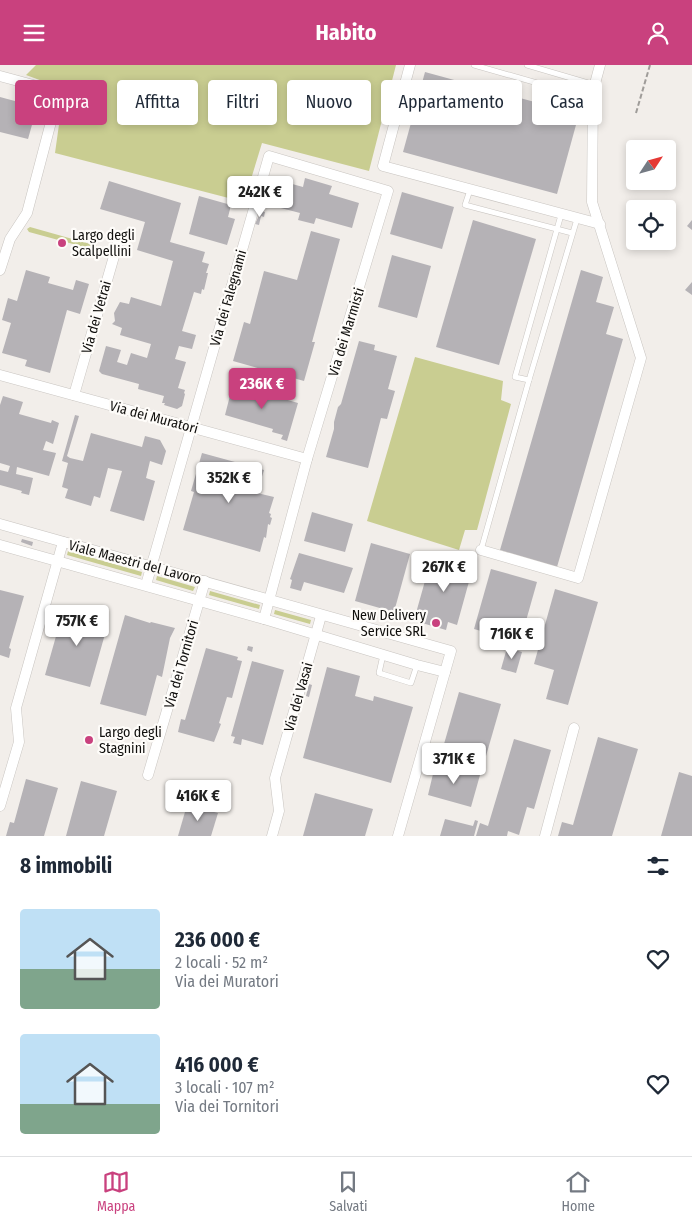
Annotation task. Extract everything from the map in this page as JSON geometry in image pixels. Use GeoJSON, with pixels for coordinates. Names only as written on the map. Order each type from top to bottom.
{"type":"FeatureCollection","features":[{"type":"Feature","properties":{"kind":"street"},"geometry":{"type":"LineString","coordinates":[[410,65],[383,166],[600,225]]}},
{"type":"Feature","properties":{"kind":"street"},"geometry":{"type":"LineString","coordinates":[[596,80],[600,65]]}},
{"type":"Feature","properties":{"kind":"street"},"geometry":{"type":"LineString","coordinates":[[0,76],[48,89],[54,96],[56,103],[27,213],[10,239],[0,270]]}},
{"type":"Feature","properties":{"kind":"street"},"geometry":{"type":"LineString","coordinates":[[481,550],[578,578],[641,358],[592,201],[593,125]]}},
{"type":"Feature","properties":{"kind":"street","name":"Via dei Marmisti"},"geometry":{"type":"LineString","coordinates":[[264,619],[307,459],[388,191],[269,156]]}},
{"type":"Feature","properties":{"kind":"street","name":"Via dei Falegnami"},"geometry":{"type":"LineString","coordinates":[[146,585],[269,156]]}},
{"type":"Feature","properties":{"kind":"street","name":"Via dei Vetrai"},"geometry":{"type":"LineString","coordinates":[[74,395],[119,239]]}},
{"type":"Feature","properties":{"kind":"street","name":"Via dei Muratori"},"geometry":{"type":"LineString","coordinates":[[0,375],[307,459]]}},
{"type":"Feature","properties":{"kind":"street","name":"Viale Maestri del Lavoro"},"geometry":{"type":"LineString","coordinates":[[0,524],[450,651],[445,671],[416,665],[316,634],[0,545]]}},
{"type":"Feature","properties":{"kind":"street"},"geometry":{"type":"LineString","coordinates":[[0,806],[19,742],[16,708],[63,542]]}},
{"type":"Feature","properties":{"kind":"street","name":"Via dei Tornitori"},"geometry":{"type":"LineString","coordinates":[[148,775],[205,581]]}},
{"type":"Feature","properties":{"kind":"street","name":"Via dei Vasai"},"geometry":{"type":"LineString","coordinates":[[272,836],[279,811],[275,778],[321,616]]}},
{"type":"Feature","properties":{"kind":"street"},"geometry":{"type":"LineString","coordinates":[[398,836],[445,671]]}},
{"type":"Feature","properties":{"kind":"street"},"geometry":{"type":"LineString","coordinates":[[545,836],[574,728]]}},
{"type":"Feature","properties":{"kind":"lane"},"geometry":{"type":"LineString","coordinates":[[474,65],[532,82]]}},
{"type":"Feature","properties":{"kind":"lane"},"geometry":{"type":"LineString","coordinates":[[527,65],[578,80]]}},
{"type":"Feature","properties":{"kind":"lane"},"geometry":{"type":"LineString","coordinates":[[470,190],[465,205],[572,233]]}},
{"type":"Feature","properties":{"kind":"lane"},"geometry":{"type":"LineString","coordinates":[[529,380],[515,377],[561,215]]}},
{"type":"Feature","properties":{"kind":"lane"},"geometry":{"type":"LineString","coordinates":[[481,550],[576,219]]}},
{"type":"Feature","properties":{"kind":"lane"},"geometry":{"type":"LineString","coordinates":[[384,655],[380,673],[411,683],[416,665]]}},
{"type":"Feature","properties":{"kind":"path"},"geometry":{"type":"LineString","coordinates":[[636,113],[650,65]]}},
{"type":"Feature","properties":{"kind":"green space"},"geometry":{"type":"Polygon","coordinates":[[[36,65],[396,65],[392,80],[381,80],[381,124],[369,171],[262,143],[244,202],[55,153],[59,125],[107,125],[107,80],[40,80],[26,75],[36,65]]]}},
{"type":"Feature","properties":{"kind":"green space"},"geometry":{"type":"Polygon","coordinates":[[[30,227],[108,249],[109,252],[106,253],[29,232],[27,229],[30,227]]]}},
{"type":"Feature","properties":{"kind":"green space"},"geometry":{"type":"Polygon","coordinates":[[[415,357],[503,381],[501,400],[511,404],[477,530],[465,530],[459,550],[367,521],[415,357]]]}},
{"type":"Feature","properties":{"kind":"green space"},"geometry":{"type":"Polygon","coordinates":[[[68,551],[142,572],[141,576],[67,555],[68,551]]]}},
{"type":"Feature","properties":{"kind":"green space"},"geometry":{"type":"Polygon","coordinates":[[[157,576],[195,587],[193,591],[156,580],[157,576]]]}},
{"type":"Feature","properties":{"kind":"green space"},"geometry":{"type":"Polygon","coordinates":[[[210,591],[260,605],[259,609],[209,595],[210,591]]]}},
{"type":"Feature","properties":{"kind":"green space"},"geometry":{"type":"Polygon","coordinates":[[[275,610],[311,620],[310,624],[274,614],[275,610]]]}},
{"type":"Feature","properties":{"kind":"building"},"geometry":{"type":"Polygon","coordinates":[[[425,72],[454,80],[423,80],[425,72]]]}},
{"type":"Feature","properties":{"kind":"building"},"geometry":{"type":"Polygon","coordinates":[[[0,97],[15,101],[15,125],[32,125],[28,139],[0,132],[0,97]]]}},
{"type":"Feature","properties":{"kind":"building"},"geometry":{"type":"Polygon","coordinates":[[[522,98],[532,101],[532,125],[576,125],[557,194],[403,152],[410,125],[522,125],[522,98]]]}},
{"type":"Feature","properties":{"kind":"building"},"geometry":{"type":"Polygon","coordinates":[[[305,178],[332,186],[329,194],[359,203],[352,228],[316,218],[314,224],[298,220],[300,213],[277,207],[280,197],[278,196],[282,192],[285,182],[303,187],[305,178]]]}},
{"type":"Feature","properties":{"kind":"building"},"geometry":{"type":"Polygon","coordinates":[[[109,181],[181,203],[170,242],[205,252],[202,262],[209,264],[204,290],[202,289],[201,294],[194,292],[182,331],[196,335],[192,349],[179,346],[175,359],[186,362],[178,388],[185,390],[185,394],[182,406],[177,409],[162,403],[164,396],[138,389],[139,384],[102,374],[99,371],[106,346],[121,350],[117,362],[127,365],[131,353],[147,358],[151,344],[120,335],[122,328],[112,324],[115,321],[114,313],[120,302],[129,304],[131,297],[161,306],[173,261],[137,250],[145,222],[100,209],[109,181]]]}},
{"type":"Feature","properties":{"kind":"building"},"geometry":{"type":"Polygon","coordinates":[[[402,192],[454,207],[442,249],[390,234],[402,192]]]}},
{"type":"Feature","properties":{"kind":"building"},"geometry":{"type":"Polygon","coordinates":[[[199,196],[231,205],[228,217],[235,219],[227,245],[189,234],[199,196]]]}},
{"type":"Feature","properties":{"kind":"building"},"geometry":{"type":"Polygon","coordinates":[[[261,211],[265,212],[264,217],[261,216],[259,225],[255,224],[261,211]]]}},
{"type":"Feature","properties":{"kind":"building"},"geometry":{"type":"Polygon","coordinates":[[[473,220],[536,239],[499,365],[436,347],[473,220]]]}},
{"type":"Feature","properties":{"kind":"building"},"geometry":{"type":"Polygon","coordinates":[[[692,220],[692,230],[687,226],[692,220]]]}},
{"type":"Feature","properties":{"kind":"building"},"geometry":{"type":"Polygon","coordinates":[[[311,231],[340,239],[312,342],[315,342],[304,381],[233,361],[244,322],[250,324],[264,271],[297,280],[311,231]]]}},
{"type":"Feature","properties":{"kind":"building"},"geometry":{"type":"Polygon","coordinates":[[[392,255],[431,266],[417,318],[378,307],[392,255]]]}},
{"type":"Feature","properties":{"kind":"building"},"geometry":{"type":"Polygon","coordinates":[[[26,270],[50,277],[48,283],[73,290],[76,280],[89,284],[80,314],[67,310],[50,373],[25,366],[27,360],[2,353],[11,323],[2,320],[8,298],[17,301],[26,270]]]}},
{"type":"Feature","properties":{"kind":"building"},"geometry":{"type":"Polygon","coordinates":[[[581,270],[603,277],[596,302],[614,307],[606,334],[623,339],[557,567],[500,550],[581,270]]]}},
{"type":"Feature","properties":{"kind":"building"},"geometry":{"type":"Polygon","coordinates":[[[692,282],[692,295],[685,290],[692,282]]]}},
{"type":"Feature","properties":{"kind":"building"},"geometry":{"type":"Polygon","coordinates":[[[359,341],[375,345],[374,350],[397,356],[388,389],[395,391],[387,419],[381,418],[368,468],[326,457],[338,407],[341,404],[359,341]]]}},
{"type":"Feature","properties":{"kind":"building"},"geometry":{"type":"Polygon","coordinates":[[[233,384],[298,403],[287,441],[281,439],[283,435],[272,432],[273,429],[225,415],[233,384]]]}},
{"type":"Feature","properties":{"kind":"building"},"geometry":{"type":"Polygon","coordinates":[[[3,396],[23,402],[19,414],[51,423],[52,420],[59,423],[53,444],[46,441],[43,450],[56,453],[49,476],[17,467],[16,474],[33,478],[29,495],[0,485],[0,470],[8,472],[10,466],[0,463],[0,405],[3,396]]]}},
{"type":"Feature","properties":{"kind":"building"},"geometry":{"type":"Polygon","coordinates":[[[75,415],[79,416],[67,456],[70,458],[83,461],[91,433],[142,447],[145,436],[160,440],[166,451],[162,465],[150,461],[146,478],[155,481],[144,521],[110,511],[122,471],[108,468],[100,498],[94,496],[91,506],[65,498],[68,489],[62,487],[68,463],[62,461],[75,415]]]}},
{"type":"Feature","properties":{"kind":"building"},"geometry":{"type":"Polygon","coordinates":[[[202,453],[264,470],[257,493],[274,497],[269,513],[272,518],[270,525],[268,524],[266,538],[264,537],[260,552],[183,530],[194,492],[191,491],[202,453]]]}},
{"type":"Feature","properties":{"kind":"building"},"geometry":{"type":"Polygon","coordinates":[[[312,512],[353,524],[345,552],[304,541],[312,512]]]}},
{"type":"Feature","properties":{"kind":"building"},"geometry":{"type":"Polygon","coordinates":[[[22,539],[33,542],[32,546],[21,542],[22,539]]]}},
{"type":"Feature","properties":{"kind":"building"},"geometry":{"type":"Polygon","coordinates":[[[371,543],[410,554],[394,612],[355,601],[371,543]]]}},
{"type":"Feature","properties":{"kind":"building"},"geometry":{"type":"Polygon","coordinates":[[[299,553],[353,568],[344,593],[304,582],[301,591],[290,588],[292,580],[290,579],[299,553]]]}},
{"type":"Feature","properties":{"kind":"building"},"geometry":{"type":"Polygon","coordinates":[[[432,556],[473,567],[457,625],[448,622],[446,630],[422,623],[424,615],[416,613],[432,556]]]}},
{"type":"Feature","properties":{"kind":"building"},"geometry":{"type":"Polygon","coordinates":[[[491,569],[537,582],[520,642],[474,629],[491,569]]]}},
{"type":"Feature","properties":{"kind":"building"},"geometry":{"type":"Polygon","coordinates":[[[555,589],[598,602],[568,705],[546,699],[554,670],[534,664],[555,589]]]}},
{"type":"Feature","properties":{"kind":"building"},"geometry":{"type":"Polygon","coordinates":[[[0,590],[24,596],[9,648],[11,649],[9,658],[0,655],[0,590]]]}},
{"type":"Feature","properties":{"kind":"building"},"geometry":{"type":"Polygon","coordinates":[[[64,608],[79,612],[79,610],[109,620],[90,687],[45,675],[64,608]]]}},
{"type":"Feature","properties":{"kind":"building"},"geometry":{"type":"Polygon","coordinates":[[[125,615],[175,628],[170,638],[162,677],[157,675],[146,716],[100,704],[125,615]]]}},
{"type":"Feature","properties":{"kind":"building"},"geometry":{"type":"Polygon","coordinates":[[[248,646],[253,647],[252,652],[247,650],[248,646]]]}},
{"type":"Feature","properties":{"kind":"building"},"geometry":{"type":"Polygon","coordinates":[[[206,648],[238,657],[237,660],[242,661],[232,698],[227,697],[219,723],[221,724],[214,742],[178,732],[181,719],[185,720],[206,648]]]}},
{"type":"Feature","properties":{"kind":"building"},"geometry":{"type":"Polygon","coordinates":[[[507,648],[522,652],[516,673],[501,669],[507,648]]]}},
{"type":"Feature","properties":{"kind":"building"},"geometry":{"type":"Polygon","coordinates":[[[252,661],[284,670],[263,745],[242,739],[241,745],[233,743],[235,737],[231,736],[252,661]]]}},
{"type":"Feature","properties":{"kind":"building"},"geometry":{"type":"Polygon","coordinates":[[[327,667],[360,676],[355,696],[373,701],[374,696],[413,707],[391,783],[303,758],[327,667]]]}},
{"type":"Feature","properties":{"kind":"building"},"geometry":{"type":"Polygon","coordinates":[[[309,684],[312,685],[309,697],[306,696],[309,684]]]}},
{"type":"Feature","properties":{"kind":"building"},"geometry":{"type":"Polygon","coordinates":[[[459,692],[501,704],[486,756],[444,744],[459,692]]]}},
{"type":"Feature","properties":{"kind":"building"},"geometry":{"type":"Polygon","coordinates":[[[598,737],[638,749],[612,836],[558,836],[562,822],[573,825],[598,737]]]}},
{"type":"Feature","properties":{"kind":"building"},"geometry":{"type":"Polygon","coordinates":[[[514,739],[551,750],[534,809],[527,807],[519,835],[508,831],[507,836],[476,836],[480,823],[488,826],[514,739]]]}},
{"type":"Feature","properties":{"kind":"building"},"geometry":{"type":"Polygon","coordinates":[[[445,765],[480,775],[471,807],[428,795],[433,774],[436,772],[435,768],[437,766],[444,768],[445,765]]]}},
{"type":"Feature","properties":{"kind":"building"},"geometry":{"type":"Polygon","coordinates":[[[679,772],[692,776],[692,836],[661,836],[679,772]]]}},
{"type":"Feature","properties":{"kind":"building"},"geometry":{"type":"Polygon","coordinates":[[[26,779],[58,788],[44,836],[6,836],[10,822],[14,823],[26,779]]]}},
{"type":"Feature","properties":{"kind":"building"},"geometry":{"type":"Polygon","coordinates":[[[81,781],[117,791],[104,836],[66,836],[81,781]]]}},
{"type":"Feature","properties":{"kind":"building"},"geometry":{"type":"Polygon","coordinates":[[[315,793],[373,809],[365,836],[303,836],[315,793]]]}},
{"type":"Feature","properties":{"kind":"building"},"geometry":{"type":"Polygon","coordinates":[[[187,805],[218,813],[211,836],[178,836],[187,805]]]}},
{"type":"Feature","properties":{"kind":"building"},"geometry":{"type":"Polygon","coordinates":[[[445,819],[473,826],[475,820],[478,821],[474,836],[440,836],[445,819]]]}},
{"type":"Feature","properties":{"kind":"place","name":"Largo degli Scalpellini"},"geometry":{"type":"Point","coordinates":[62,243]}},
{"type":"Feature","properties":{"kind":"place","name":"New Delivery Service SRL"},"geometry":{"type":"Point","coordinates":[436,623]}},
{"type":"Feature","properties":{"kind":"place","name":"Largo degli Stagnini"},"geometry":{"type":"Point","coordinates":[89,740]}}]}
